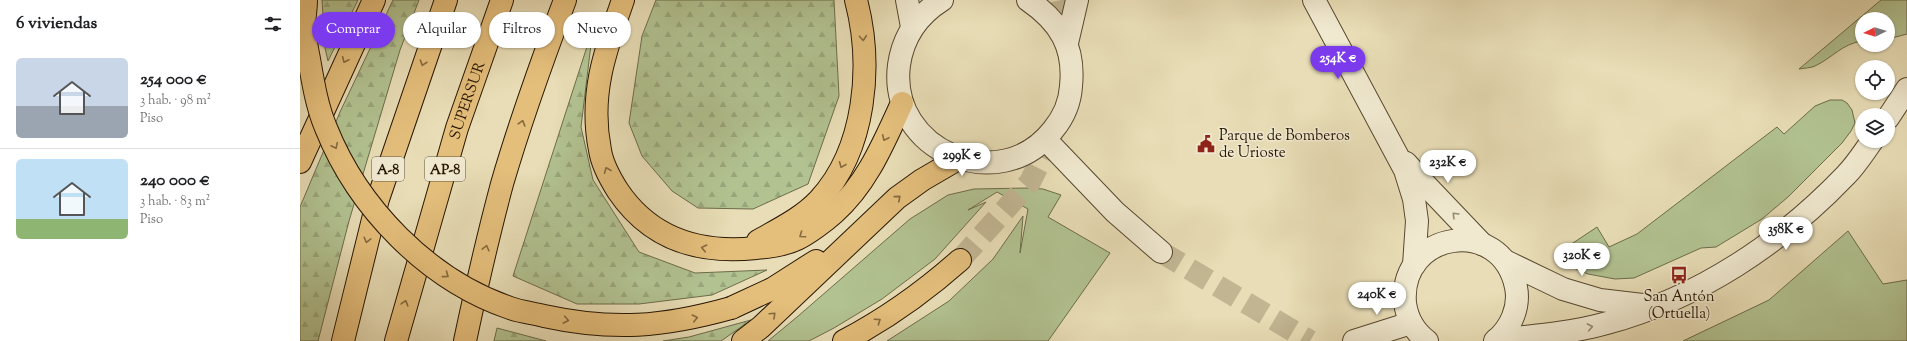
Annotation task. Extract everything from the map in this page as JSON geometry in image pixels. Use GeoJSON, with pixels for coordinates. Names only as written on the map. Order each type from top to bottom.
{"type":"FeatureCollection","features":[{"type":"Feature","properties":{"kind":"highway"},"geometry":{"type":"LineString","coordinates":[[306,0],[304,28],[312,80],[326,128],[356,186],[386,224],[416,254],[456,282],[480,295],[511,308],[569,321],[608,326],[658,324],[696,318],[731,308],[772,289],[813,264],[873,222]]}},
{"type":"Feature","properties":{"kind":"highway"},"geometry":{"type":"LineString","coordinates":[[300,162],[374,0]]}},
{"type":"Feature","properties":{"kind":"highway","name":"A-8"},"geometry":{"type":"LineString","coordinates":[[342,341],[378,199],[446,0]]}},
{"type":"Feature","properties":{"kind":"highway","name":"SUPERSUR"},"geometry":{"type":"LineString","coordinates":[[396,341],[457,128],[502,0]]}},
{"type":"Feature","properties":{"kind":"highway"},"geometry":{"type":"LineString","coordinates":[[465,341],[478,280],[502,184],[534,84],[565,0]]}},
{"type":"Feature","properties":{"kind":"highway"},"geometry":{"type":"LineString","coordinates":[[623,0],[606,46],[599,77],[595,109],[600,152],[612,181],[627,205],[649,225],[673,239],[709,249],[743,250],[770,247],[797,239],[834,212],[860,184],[880,149],[902,103]]}},
{"type":"Feature","properties":{"kind":"highway"},"geometry":{"type":"LineString","coordinates":[[743,250],[789,224],[818,200],[840,171],[855,135],[863,92],[865,55],[862,20],[856,0]]}},
{"type":"Feature","properties":{"kind":"highway"},"geometry":{"type":"LineString","coordinates":[[743,341],[909,188],[958,159]]}},
{"type":"Feature","properties":{"kind":"highway"},"geometry":{"type":"LineString","coordinates":[[844,341],[868,328],[935,282],[960,260]]}},
{"type":"Feature","properties":{"kind":"street"},"geometry":{"type":"LineString","coordinates":[[906,0],[912,27]]}},
{"type":"Feature","properties":{"kind":"street"},"geometry":{"type":"LineString","coordinates":[[942,0],[929,9],[912,27],[901,50],[897,80],[902,103],[909,120],[922,137],[942,152],[958,159],[981,163],[1001,162],[1022,156],[1046,140],[1061,121],[1070,96],[1073,70],[1067,42],[1057,24],[1044,11],[1028,0]]}},
{"type":"Feature","properties":{"kind":"street"},"geometry":{"type":"LineString","coordinates":[[1067,42],[1077,0]]}},
{"type":"Feature","properties":{"kind":"street"},"geometry":{"type":"LineString","coordinates":[[1314,0],[1405,170],[1414,199],[1417,222],[1414,265]]}},
{"type":"Feature","properties":{"kind":"street"},"geometry":{"type":"LineString","coordinates":[[1895,108],[1907,89]]}},
{"type":"Feature","properties":{"kind":"street"},"geometry":{"type":"LineString","coordinates":[[1046,140],[1115,212],[1161,252]]}},
{"type":"Feature","properties":{"kind":"street"},"geometry":{"type":"LineString","coordinates":[[1392,145],[1421,180],[1482,244]]}},
{"type":"Feature","properties":{"kind":"street"},"geometry":{"type":"LineString","coordinates":[[1496,341],[1564,332],[1607,324],[1656,306],[1695,289],[1752,256],[1802,217],[1848,174],[1867,148]]}},
{"type":"Feature","properties":{"kind":"street"},"geometry":{"type":"LineString","coordinates":[[1427,341],[1411,323],[1406,308],[1404,293],[1407,278],[1414,265],[1424,253],[1437,245],[1452,240],[1467,240],[1482,244],[1494,250],[1505,260],[1563,289],[1600,300],[1656,306]]}},
{"type":"Feature","properties":{"kind":"street"},"geometry":{"type":"LineString","coordinates":[[1496,341],[1508,327],[1516,311],[1517,293],[1514,276],[1505,260]]}},
{"type":"Feature","properties":{"kind":"street"},"geometry":{"type":"LineString","coordinates":[[1354,341],[1411,323]]}},
{"type":"Feature","properties":{"kind":"green space"},"geometry":{"type":"Polygon","coordinates":[[[322,0],[358,0],[352,12],[323,12],[322,0]]]}},
{"type":"Feature","properties":{"kind":"green space"},"geometry":{"type":"Polygon","coordinates":[[[393,0],[419,0],[414,12],[403,12],[403,42],[349,221],[318,341],[300,341],[300,207],[340,112],[370,48],[395,48],[395,12],[387,12],[393,0]]]}},
{"type":"Feature","properties":{"kind":"green space"},"geometry":{"type":"Polygon","coordinates":[[[656,0],[834,0],[839,96],[808,184],[753,209],[698,208],[672,191],[642,156],[629,123],[642,36],[656,0]]]}},
{"type":"Feature","properties":{"kind":"green space"},"geometry":{"type":"Polygon","coordinates":[[[1881,0],[1907,0],[1907,34],[1895,37],[1895,12],[1867,12],[1881,0]]]}},
{"type":"Feature","properties":{"kind":"green space"},"geometry":{"type":"Polygon","coordinates":[[[1855,22],[1855,43],[1843,48],[1815,66],[1799,69],[1855,22]]]}},
{"type":"Feature","properties":{"kind":"green space"},"geometry":{"type":"Polygon","coordinates":[[[325,48],[334,48],[328,61],[325,48]]]}},
{"type":"Feature","properties":{"kind":"green space"},"geometry":{"type":"Polygon","coordinates":[[[587,48],[591,48],[581,127],[593,180],[639,252],[695,273],[767,270],[712,295],[639,304],[577,304],[513,276],[587,48]]]}},
{"type":"Feature","properties":{"kind":"green space"},"geometry":{"type":"Polygon","coordinates":[[[1830,100],[1842,100],[1847,103],[1852,110],[1855,123],[1851,131],[1842,143],[1788,197],[1762,219],[1716,247],[1701,248],[1634,278],[1615,279],[1588,274],[1564,264],[1555,255],[1597,227],[1609,247],[1637,234],[1777,127],[1784,134],[1815,106],[1830,100]]]}},
{"type":"Feature","properties":{"kind":"green space"},"geometry":{"type":"Polygon","coordinates":[[[974,189],[1043,189],[1061,195],[1048,217],[1110,253],[1048,341],[887,341],[949,301],[993,259],[1023,216],[1020,253],[1028,209],[997,192],[968,210],[986,202],[935,259],[882,299],[809,341],[768,341],[910,219],[948,195],[974,189]]]}},
{"type":"Feature","properties":{"kind":"green space"},"geometry":{"type":"Polygon","coordinates":[[[1848,231],[1883,284],[1907,280],[1907,341],[1683,341],[1769,300],[1848,231]]]}},
{"type":"Feature","properties":{"kind":"green space"},"geometry":{"type":"Polygon","coordinates":[[[751,320],[721,341],[663,341],[689,337],[751,320]]]}},
{"type":"Feature","properties":{"kind":"green space"},"geometry":{"type":"Polygon","coordinates":[[[497,328],[546,341],[494,341],[497,328]]]}},
{"type":"Feature","properties":{"kind":"tunnel"},"geometry":{"type":"LineString","coordinates":[[1061,0],[1064,13],[1065,40]]}},
{"type":"Feature","properties":{"kind":"tunnel"},"geometry":{"type":"LineString","coordinates":[[960,260],[1030,182],[1057,128]]}},
{"type":"Feature","properties":{"kind":"tunnel"},"geometry":{"type":"LineString","coordinates":[[1161,252],[1310,341]]}},
{"type":"Feature","properties":{"kind":"place","name":"Parque de Bomberos de Urioste"},"geometry":{"type":"Point","coordinates":[1206,144]}},
{"type":"Feature","properties":{"kind":"place","name":"San Antón (Ortuella)"},"geometry":{"type":"Point","coordinates":[1679,275]}}]}
